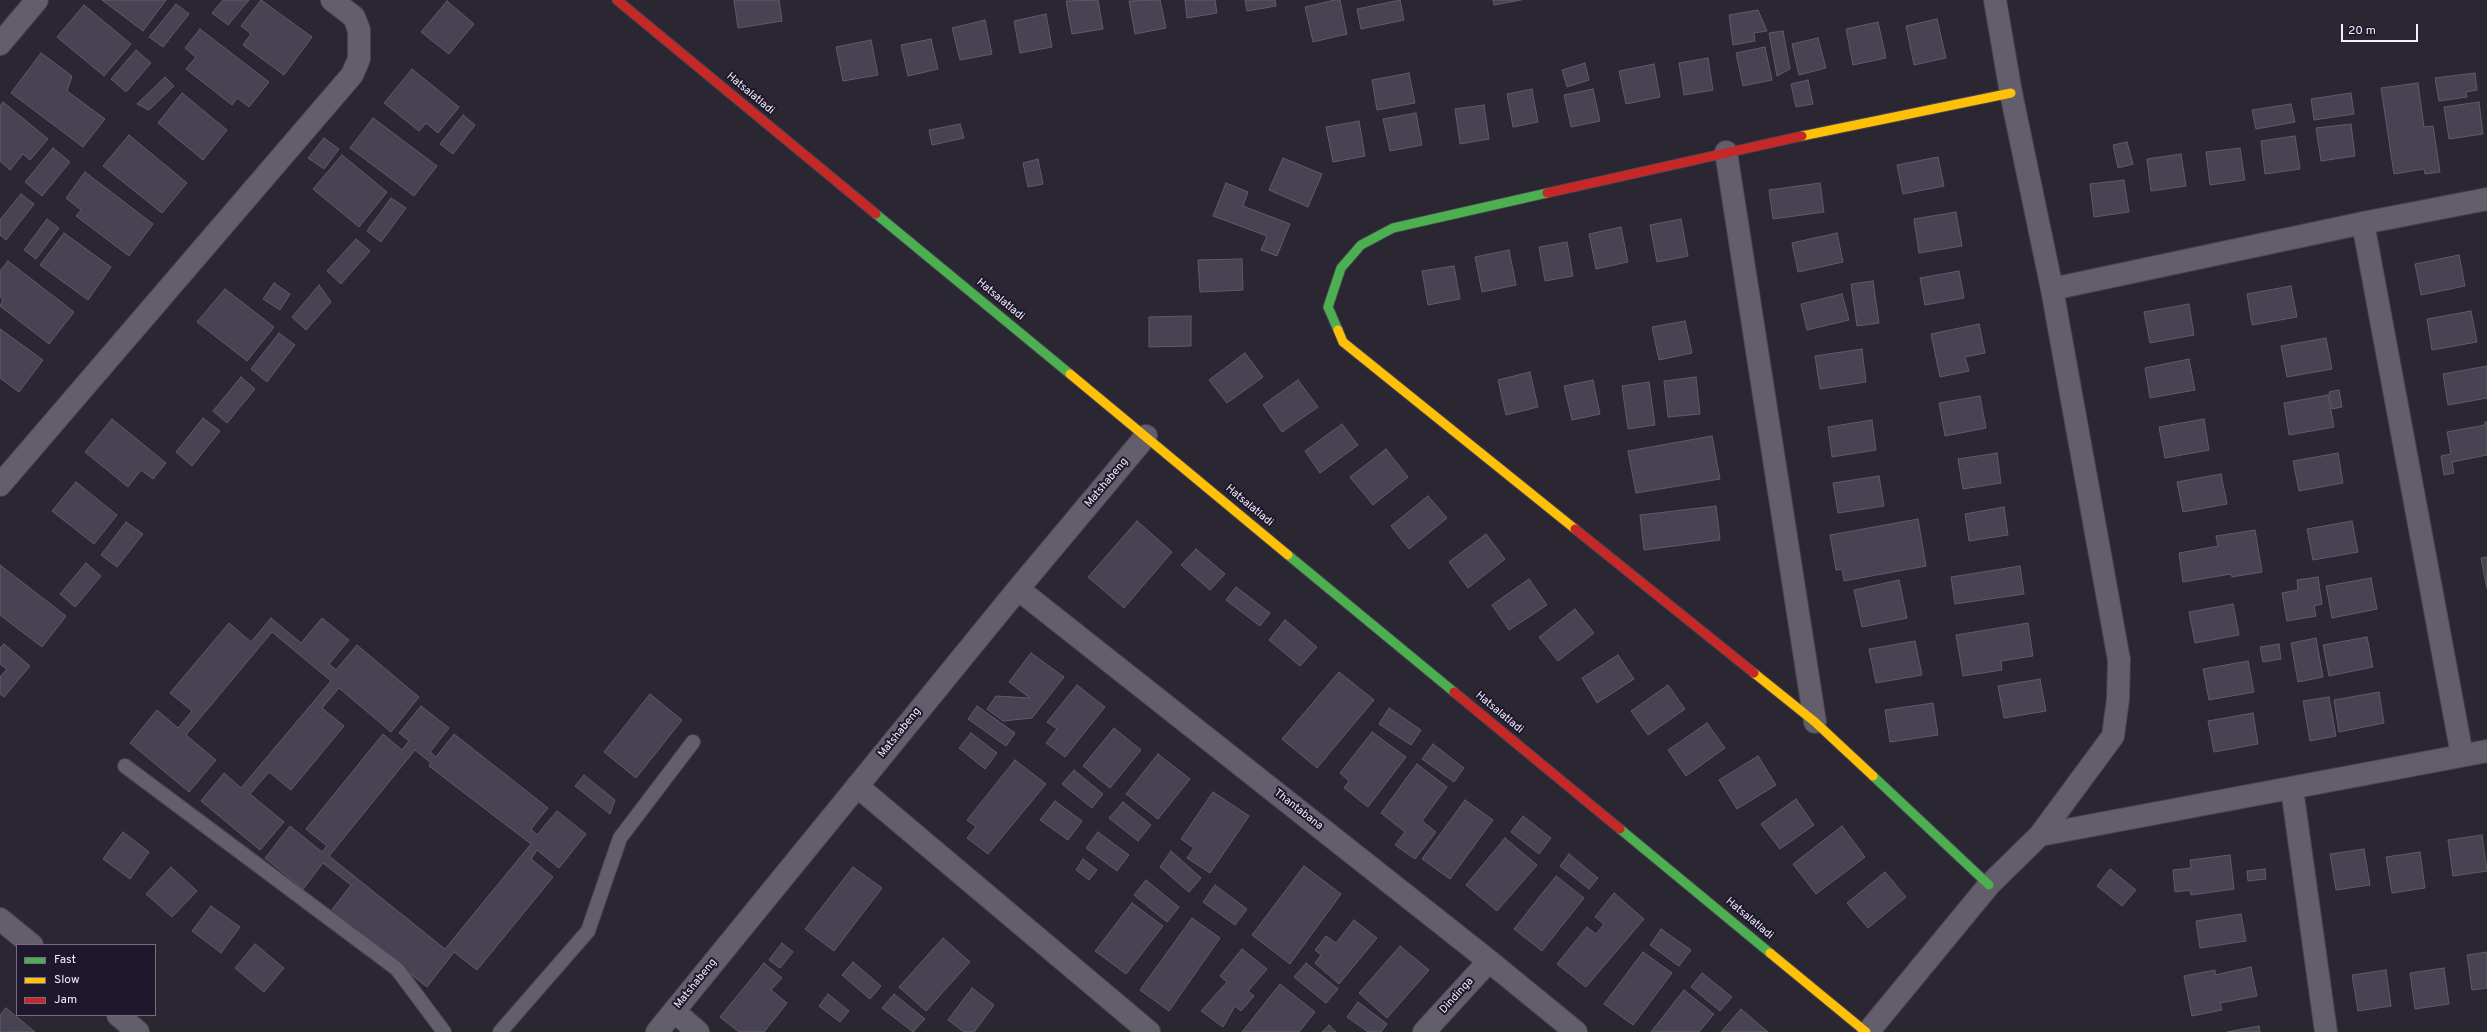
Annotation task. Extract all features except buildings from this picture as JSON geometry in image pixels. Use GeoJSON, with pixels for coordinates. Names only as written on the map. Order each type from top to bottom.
{"type":"FeatureCollection","features":[{"type":"Feature","properties":{"kind":"street"},"geometry":{"type":"LineString","coordinates":[[0,44],[37,0]]}},
{"type":"Feature","properties":{"kind":"street"},"geometry":{"type":"LineString","coordinates":[[0,485],[352,75],[359,59],[359,30],[354,17],[332,0]]}},
{"type":"Feature","properties":{"kind":"street","name":"Hatsalatladi"},"geometry":{"type":"LineString","coordinates":[[617,0],[1867,1032]]}},
{"type":"Feature","properties":{"kind":"street"},"geometry":{"type":"LineString","coordinates":[[1867,1032],[1989,885],[2040,834],[2113,736],[2118,699],[2119,660],[2052,289],[2011,93],[1995,0]]}},
{"type":"Feature","properties":{"kind":"street"},"geometry":{"type":"LineString","coordinates":[[1989,885],[1815,722],[1343,342],[1328,306],[1341,268],[1361,245],[1393,228],[1726,152],[2011,93]]}},
{"type":"Feature","properties":{"kind":"street"},"geometry":{"type":"LineString","coordinates":[[1726,152],[1815,722]]}},
{"type":"Feature","properties":{"kind":"street"},"geometry":{"type":"LineString","coordinates":[[2052,289],[2363,223],[2487,199]]}},
{"type":"Feature","properties":{"kind":"street"},"geometry":{"type":"LineString","coordinates":[[2363,223],[2462,756]]}},
{"type":"Feature","properties":{"kind":"street","name":"Matshabeng"},"geometry":{"type":"LineString","coordinates":[[657,1032],[1018,589],[1146,436]]}},
{"type":"Feature","properties":{"kind":"street","name":"Thantabana"},"geometry":{"type":"LineString","coordinates":[[1018,589],[1490,960],[1576,1032]]}},
{"type":"Feature","properties":{"kind":"street"},"geometry":{"type":"LineString","coordinates":[[2040,834],[2292,789],[2487,751]]}},
{"type":"Feature","properties":{"kind":"street"},"geometry":{"type":"LineString","coordinates":[[857,786],[1149,1032]]}},
{"type":"Feature","properties":{"kind":"street"},"geometry":{"type":"LineString","coordinates":[[2292,789],[2326,1032]]}},
{"type":"Feature","properties":{"kind":"street"},"geometry":{"type":"LineString","coordinates":[[0,919],[31,944]]}},
{"type":"Feature","properties":{"kind":"street","name":"Dindinga"},"geometry":{"type":"LineString","coordinates":[[1424,1032],[1490,960]]}},
{"type":"Feature","properties":{"kind":"street"},"geometry":{"type":"LineString","coordinates":[[674,1011],[698,1032]]}},
{"type":"Feature","properties":{"kind":"street"},"geometry":{"type":"LineString","coordinates":[[119,1016],[138,1032]]}},
{"type":"Feature","properties":{"kind":"lane"},"geometry":{"type":"LineString","coordinates":[[500,1032],[588,932],[620,838],[693,742]]}},
{"type":"Feature","properties":{"kind":"lane"},"geometry":{"type":"LineString","coordinates":[[125,766],[397,969],[444,1032]]}},
{"type":"Feature","properties":{"kind":"traffic: fast"},"geometry":{"type":"LineString","coordinates":[[1338,330],[1328,307],[1341,268],[1361,245],[1393,228],[1547,193]]}},
{"type":"Feature","properties":{"kind":"traffic: fast"},"geometry":{"type":"LineString","coordinates":[[876,214],[1070,374]]}},
{"type":"Feature","properties":{"kind":"traffic: fast"},"geometry":{"type":"LineString","coordinates":[[1288,555],[1454,692]]}},
{"type":"Feature","properties":{"kind":"traffic: fast"},"geometry":{"type":"LineString","coordinates":[[1873,776],[1989,885]]}},
{"type":"Feature","properties":{"kind":"traffic: fast"},"geometry":{"type":"LineString","coordinates":[[1620,829],[1770,953]]}},
{"type":"Feature","properties":{"kind":"traffic: slow"},"geometry":{"type":"LineString","coordinates":[[1802,136],[2011,93]]}},
{"type":"Feature","properties":{"kind":"traffic: slow"},"geometry":{"type":"LineString","coordinates":[[1338,330],[1343,342],[1575,529]]}},
{"type":"Feature","properties":{"kind":"traffic: slow"},"geometry":{"type":"LineString","coordinates":[[1070,374],[1288,555]]}},
{"type":"Feature","properties":{"kind":"traffic: slow"},"geometry":{"type":"LineString","coordinates":[[1754,673],[1815,722],[1873,776]]}},
{"type":"Feature","properties":{"kind":"traffic: slow"},"geometry":{"type":"LineString","coordinates":[[1770,953],[1866,1032]]}},
{"type":"Feature","properties":{"kind":"traffic: jam"},"geometry":{"type":"LineString","coordinates":[[617,0],[876,214]]}},
{"type":"Feature","properties":{"kind":"traffic: jam"},"geometry":{"type":"LineString","coordinates":[[1547,193],[1802,136]]}},
{"type":"Feature","properties":{"kind":"traffic: jam"},"geometry":{"type":"LineString","coordinates":[[1575,529],[1754,673]]}},
{"type":"Feature","properties":{"kind":"traffic: jam"},"geometry":{"type":"LineString","coordinates":[[1454,692],[1620,829]]}}]}
